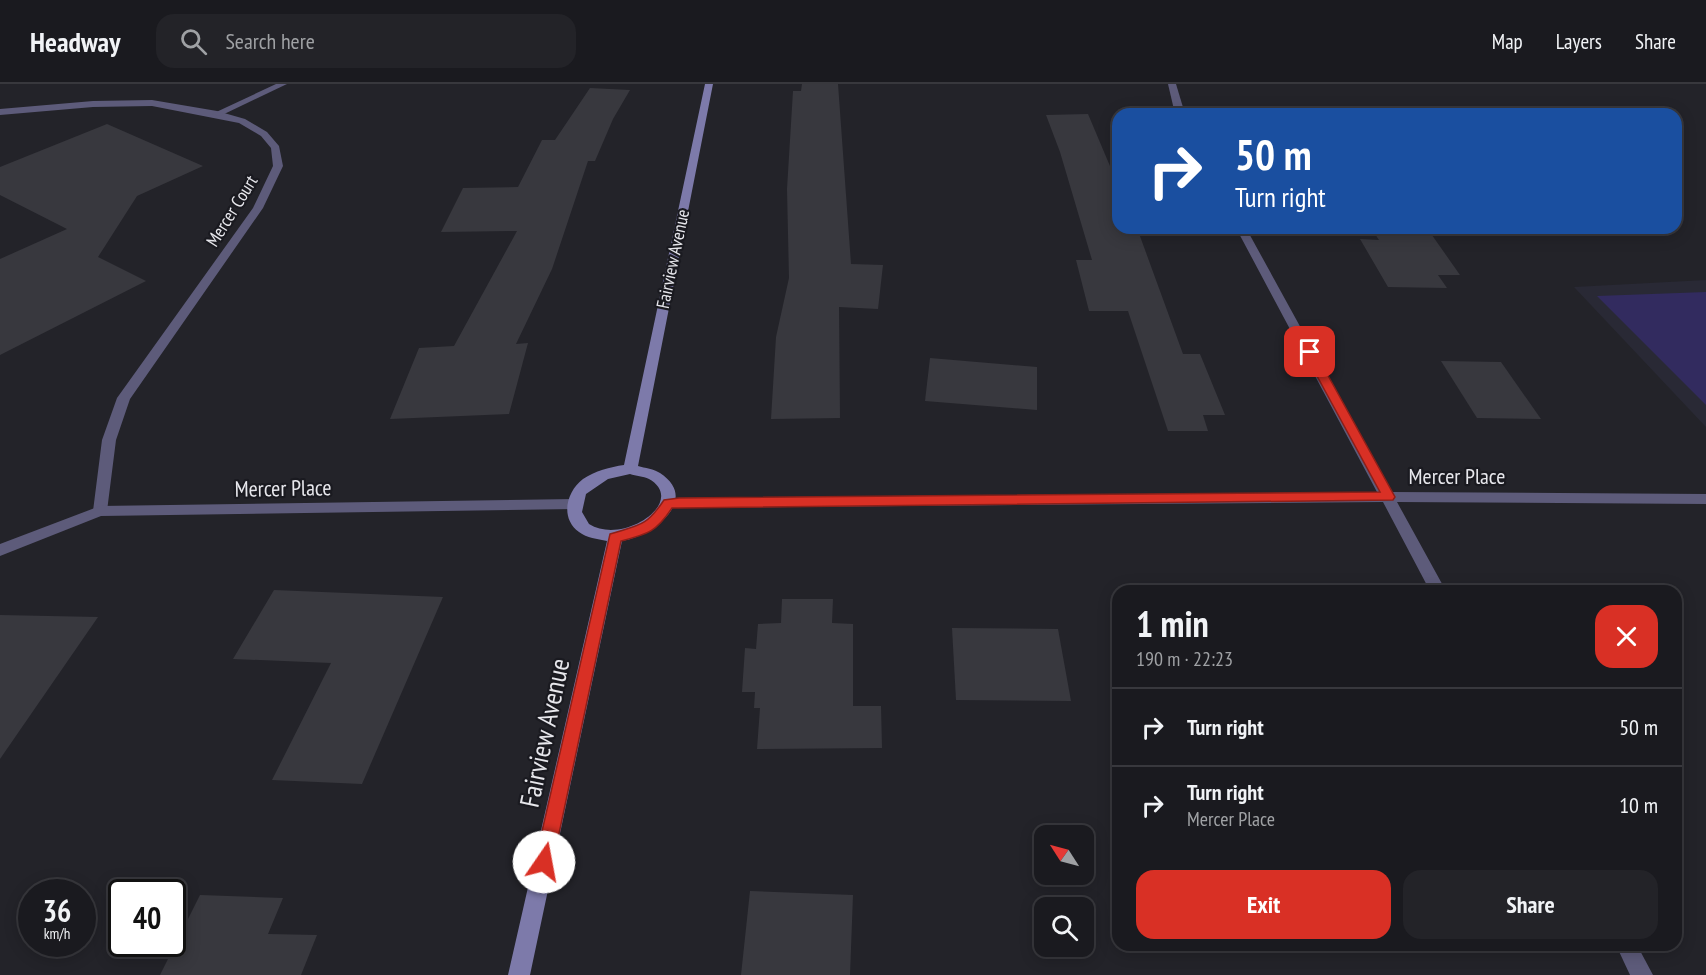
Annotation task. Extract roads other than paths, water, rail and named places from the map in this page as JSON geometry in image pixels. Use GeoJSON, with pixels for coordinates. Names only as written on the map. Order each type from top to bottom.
{"type":"FeatureCollection","features":[{"type":"Feature","properties":{"kind":"street"},"geometry":{"type":"LineString","coordinates":[[217,114],[283,84]]}},
{"type":"Feature","properties":{"kind":"street","name":"Fairview Avenue"},"geometry":{"type":"LineString","coordinates":[[630,469],[709,84]]}},
{"type":"Feature","properties":{"kind":"street"},"geometry":{"type":"LineString","coordinates":[[1172,84],[1178,108]]}},
{"type":"Feature","properties":{"kind":"street","name":"Mercer Court"},"geometry":{"type":"LineString","coordinates":[[0,112],[93,104],[152,104],[217,114],[243,122],[264,134],[276,148],[278,166],[258,208],[124,398],[109,440],[100,512]]}},
{"type":"Feature","properties":{"kind":"street"},"geometry":{"type":"LineString","coordinates":[[1245,234],[1435,585]]}},
{"type":"Feature","properties":{"kind":"street"},"geometry":{"type":"LineString","coordinates":[[630,469],[656,476],[664,483],[669,493],[668,503],[656,523],[644,530],[615,537],[588,531],[579,524],[574,504],[588,483],[615,471],[630,469]]}},
{"type":"Feature","properties":{"kind":"street","name":"Mercer Place"},"geometry":{"type":"LineString","coordinates":[[668,503],[1389,497],[1706,499]]}},
{"type":"Feature","properties":{"kind":"street","name":"Mercer Place"},"geometry":{"type":"LineString","coordinates":[[0,550],[100,512],[574,504]]}},
{"type":"Feature","properties":{"kind":"street","name":"Fairview Avenue"},"geometry":{"type":"LineString","coordinates":[[519,975],[615,537]]}},
{"type":"Feature","properties":{"kind":"street"},"geometry":{"type":"LineString","coordinates":[[1629,951],[1642,975]]}}]}
